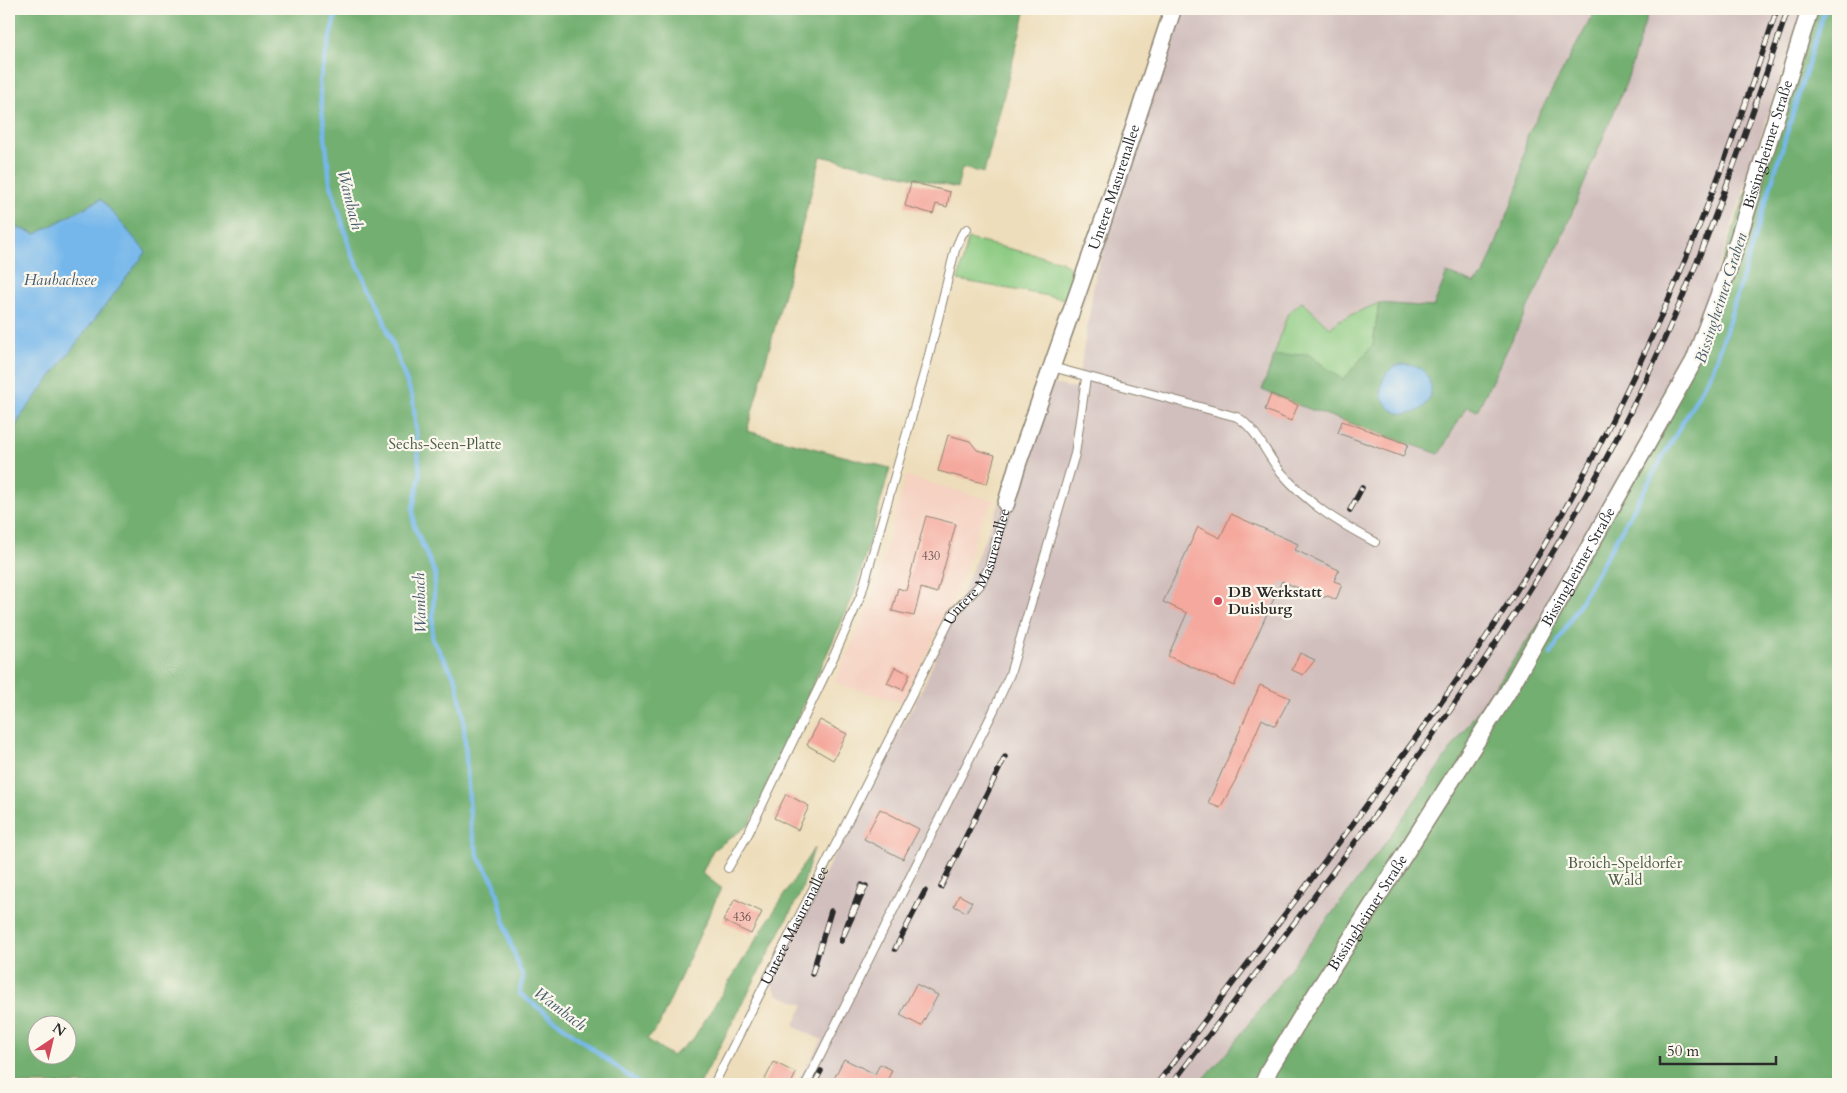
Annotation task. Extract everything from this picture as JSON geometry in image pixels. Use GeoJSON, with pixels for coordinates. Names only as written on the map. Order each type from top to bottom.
{"type":"FeatureCollection","features":[{"type":"Feature","properties":{"kind":"street","name":"Untere Masurenallee"},"geometry":{"type":"LineString","coordinates":[[1006,504],[1018,463],[1110,201],[1172,9]]}},
{"type":"Feature","properties":{"kind":"street","name":"Bissingheimer Straße"},"geometry":{"type":"LineString","coordinates":[[1263,1084],[1270,1068],[1303,1014],[1506,695],[1694,361],[1730,265],[1810,9]]}},
{"type":"Feature","properties":{"kind":"lane"},"geometry":{"type":"LineString","coordinates":[[728,868],[748,834],[834,656],[861,595],[928,359],[958,241],[967,229]]}},
{"type":"Feature","properties":{"kind":"lane"},"geometry":{"type":"LineString","coordinates":[[1052,367],[1086,378],[1237,417],[1246,424],[1278,468],[1308,501],[1337,522],[1375,542]]}},
{"type":"Feature","properties":{"kind":"lane"},"geometry":{"type":"LineString","coordinates":[[806,1084],[989,721],[1010,674],[1075,454],[1086,378]]}},
{"type":"Feature","properties":{"kind":"lane","name":"Untere Masurenallee"},"geometry":{"type":"LineString","coordinates":[[714,1084],[735,1039],[954,612],[980,585],[986,573],[1006,504]]}},
{"type":"Feature","properties":{"kind":"shaded area"},"geometry":{"type":"Polygon","coordinates":[[[1178,9],[1803,9],[1690,355],[1541,621],[1383,846],[1225,1055],[1199,1084],[796,1084],[822,1040],[793,1026],[804,1005],[778,995],[772,984],[772,973],[925,683],[1097,269],[1178,9]],[[1096,272],[1053,384],[1077,389],[1096,272]]]}},
{"type":"Feature","properties":{"kind":"shaded area"},"geometry":{"type":"Polygon","coordinates":[[[906,476],[994,501],[980,523],[961,583],[903,703],[834,683],[872,601],[906,476]]]}},
{"type":"Feature","properties":{"kind":"green space","name":"Sechs-Seen-Platte"},"geometry":{"type":"Polygon","coordinates":[[[9,9],[1026,9],[984,173],[962,168],[957,188],[821,156],[747,431],[890,468],[855,592],[750,824],[713,850],[702,873],[721,888],[658,1027],[647,1039],[672,1056],[693,1039],[814,848],[801,892],[700,1084],[9,1084],[9,440],[21,416],[101,199],[36,234],[9,225],[9,9]]]}},
{"type":"Feature","properties":{"kind":"green space"},"geometry":{"type":"Polygon","coordinates":[[[1596,9],[1649,9],[1626,83],[1559,244],[1477,411],[1467,406],[1439,454],[1298,405],[1262,390],[1274,356],[1308,354],[1343,380],[1373,345],[1379,303],[1433,307],[1447,273],[1474,283],[1484,274],[1518,188],[1527,136],[1596,9]]]}},
{"type":"Feature","properties":{"kind":"green space","name":"Broich-Speldorfer Wald"},"geometry":{"type":"Polygon","coordinates":[[[1809,9],[1838,9],[1838,1084],[1199,1084],[1225,1055],[1383,846],[1541,621],[1690,355],[1809,9]]]}},
{"type":"Feature","properties":{"kind":"green space"},"geometry":{"type":"Polygon","coordinates":[[[968,239],[1062,261],[1074,272],[1066,299],[958,280],[968,239]]]}},
{"type":"Feature","properties":{"kind":"green space"},"geometry":{"type":"Polygon","coordinates":[[[1302,301],[1330,328],[1341,319],[1379,303],[1373,345],[1343,380],[1274,356],[1287,315],[1302,301]]]}},
{"type":"Feature","properties":{"kind":"water","name":"Haubachsee"},"geometry":{"type":"Polygon","coordinates":[[[101,199],[146,252],[21,416],[9,440],[9,225],[36,234],[101,199]]]}},
{"type":"Feature","properties":{"kind":"water"},"geometry":{"type":"Polygon","coordinates":[[[1406,364],[1416,366],[1424,371],[1429,379],[1431,389],[1429,399],[1424,407],[1416,412],[1406,414],[1396,412],[1388,407],[1383,399],[1381,389],[1383,379],[1388,371],[1396,366],[1406,364]]]}},
{"type":"Feature","properties":{"kind":"building"},"geometry":{"type":"Polygon","coordinates":[[[911,182],[950,192],[947,207],[936,204],[933,214],[905,206],[911,182]]]}},
{"type":"Feature","properties":{"kind":"building"},"geometry":{"type":"Polygon","coordinates":[[[1271,394],[1298,405],[1291,421],[1265,410],[1271,394]]]}},
{"type":"Feature","properties":{"kind":"building"},"geometry":{"type":"Polygon","coordinates":[[[1342,421],[1408,444],[1403,457],[1338,433],[1342,421]]]}},
{"type":"Feature","properties":{"kind":"building"},"geometry":{"type":"Polygon","coordinates":[[[948,435],[970,441],[977,450],[995,455],[987,484],[938,471],[948,435]]]}},
{"type":"Feature","properties":{"kind":"building","name":"DB Werkstatt Duisburg"},"geometry":{"type":"Polygon","coordinates":[[[1231,514],[1298,544],[1295,550],[1339,570],[1334,581],[1342,584],[1336,600],[1328,596],[1321,598],[1282,581],[1234,686],[1168,656],[1187,613],[1163,602],[1198,527],[1220,538],[1231,514]]]}},
{"type":"Feature","properties":{"kind":"building"},"geometry":{"type":"Polygon","coordinates":[[[926,516],[956,524],[937,593],[921,588],[914,616],[892,611],[898,588],[906,591],[926,516]]]}},
{"type":"Feature","properties":{"kind":"building"},"geometry":{"type":"Polygon","coordinates":[[[1300,653],[1315,660],[1303,675],[1292,670],[1300,653]]]}},
{"type":"Feature","properties":{"kind":"building"},"geometry":{"type":"Polygon","coordinates":[[[895,667],[910,674],[903,690],[887,683],[895,667]]]}},
{"type":"Feature","properties":{"kind":"building"},"geometry":{"type":"Polygon","coordinates":[[[1260,685],[1290,698],[1275,726],[1262,719],[1235,781],[1220,808],[1208,803],[1260,685]]]}},
{"type":"Feature","properties":{"kind":"building"},"geometry":{"type":"Polygon","coordinates":[[[820,720],[847,734],[833,760],[807,745],[820,720]]]}},
{"type":"Feature","properties":{"kind":"building"},"geometry":{"type":"Polygon","coordinates":[[[786,794],[809,806],[798,830],[774,818],[786,794]]]}},
{"type":"Feature","properties":{"kind":"building"},"geometry":{"type":"Polygon","coordinates":[[[880,809],[919,829],[903,859],[864,839],[880,809]]]}},
{"type":"Feature","properties":{"kind":"building"},"geometry":{"type":"Polygon","coordinates":[[[959,895],[972,902],[966,912],[954,906],[959,895]]]}},
{"type":"Feature","properties":{"kind":"building"},"geometry":{"type":"Polygon","coordinates":[[[735,899],[762,912],[751,934],[723,921],[735,899]]]}},
{"type":"Feature","properties":{"kind":"building"},"geometry":{"type":"Polygon","coordinates":[[[916,984],[938,995],[921,1026],[900,1015],[916,984]]]}},
{"type":"Feature","properties":{"kind":"building"},"geometry":{"type":"Polygon","coordinates":[[[844,1059],[875,1074],[880,1064],[892,1070],[887,1081],[894,1084],[831,1084],[844,1059]]]}},
{"type":"Feature","properties":{"kind":"building"},"geometry":{"type":"Polygon","coordinates":[[[774,1062],[796,1073],[791,1084],[771,1084],[764,1081],[774,1062]]]}},
{"type":"Feature","properties":{"kind":"waterway","name":"Wambach"},"geometry":{"type":"LineString","coordinates":[[337,9],[319,81],[330,182],[352,255],[376,299],[413,399],[420,475],[413,508],[414,526],[435,573],[432,639],[456,679],[463,713],[471,829],[479,858],[495,884],[509,939],[523,978],[519,993],[639,1084]]}},
{"type":"Feature","properties":{"kind":"waterway","name":"Bissingheimer Graben"},"geometry":{"type":"LineString","coordinates":[[1551,654],[1713,369],[1825,9]]}},
{"type":"Feature","properties":{"kind":"railway"},"geometry":{"type":"LineString","coordinates":[[1157,1084],[1422,729],[1472,658],[1542,549],[1613,419],[1675,285],[1729,149],[1777,9]]}},
{"type":"Feature","properties":{"kind":"railway"},"geometry":{"type":"LineString","coordinates":[[1172,1084],[1411,765],[1523,601],[1574,516],[1622,428],[1647,377],[1692,274],[1733,169],[1788,9]]}},
{"type":"Feature","properties":{"kind":"railway"},"geometry":{"type":"LineString","coordinates":[[1350,510],[1362,488]]}},
{"type":"Feature","properties":{"kind":"railway"},"geometry":{"type":"LineString","coordinates":[[941,887],[1005,757]]}},
{"type":"Feature","properties":{"kind":"railway"},"geometry":{"type":"LineString","coordinates":[[862,885],[841,941],[866,886]]}},
{"type":"Feature","properties":{"kind":"railway"},"geometry":{"type":"LineString","coordinates":[[895,949],[925,891]]}},
{"type":"Feature","properties":{"kind":"railway"},"geometry":{"type":"LineString","coordinates":[[812,974],[831,911]]}},
{"type":"Feature","properties":{"kind":"railway"},"geometry":{"type":"LineString","coordinates":[[814,1084],[821,1071]]}},
{"type":"Feature","properties":{"kind":"place","name":"DB Werkstatt Duisburg"},"geometry":{"type":"Point","coordinates":[1218,601]}}]}
